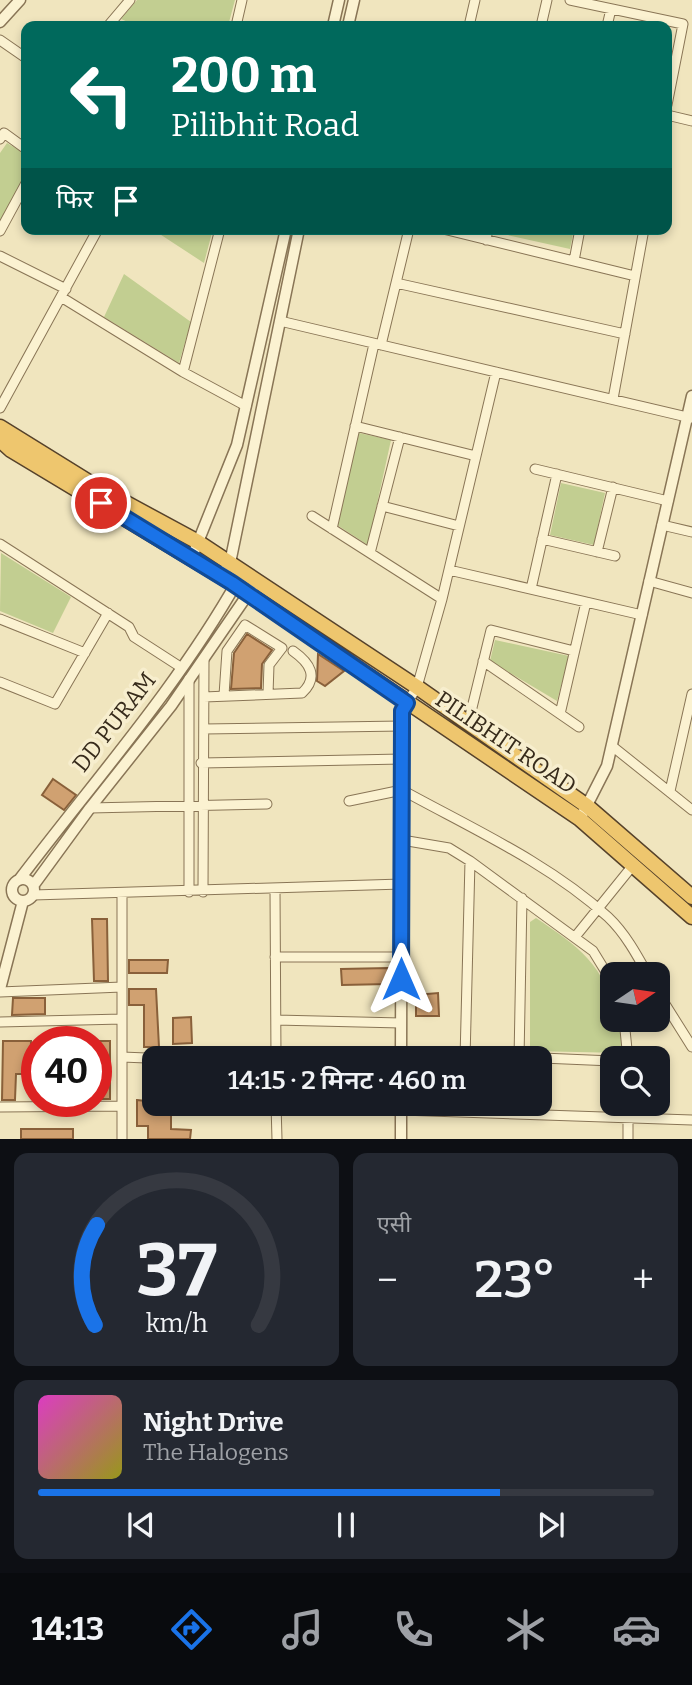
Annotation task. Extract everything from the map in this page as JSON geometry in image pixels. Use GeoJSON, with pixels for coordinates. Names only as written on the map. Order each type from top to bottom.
{"type":"FeatureCollection","features":[{"type":"Feature","properties":{"kind":"highway"},"geometry":{"type":"LineString","coordinates":[[0,427],[100,489],[198,542],[417,687],[468,723],[692,897]]}},
{"type":"Feature","properties":{"kind":"highway","name":"PILIBHIT ROAD"},"geometry":{"type":"LineString","coordinates":[[0,440],[11,450],[192,557],[407,703],[583,813],[692,917]]}},
{"type":"Feature","properties":{"kind":"street"},"geometry":{"type":"LineString","coordinates":[[0,22],[20,0]]}},
{"type":"Feature","properties":{"kind":"street"},"geometry":{"type":"LineString","coordinates":[[116,21],[130,0]]}},
{"type":"Feature","properties":{"kind":"street"},"geometry":{"type":"LineString","coordinates":[[237,21],[242,0]]}},
{"type":"Feature","properties":{"kind":"street"},"geometry":{"type":"LineString","coordinates":[[334,21],[339,0]]}},
{"type":"Feature","properties":{"kind":"street"},"geometry":{"type":"LineString","coordinates":[[349,21],[354,0]]}},
{"type":"Feature","properties":{"kind":"street"},"geometry":{"type":"LineString","coordinates":[[470,21],[475,0]]}},
{"type":"Feature","properties":{"kind":"street"},"geometry":{"type":"LineString","coordinates":[[542,21],[547,0]]}},
{"type":"Feature","properties":{"kind":"street"},"geometry":{"type":"LineString","coordinates":[[570,0],[669,21]]}},
{"type":"Feature","properties":{"kind":"street"},"geometry":{"type":"LineString","coordinates":[[608,21],[611,9]]}},
{"type":"Feature","properties":{"kind":"street"},"geometry":{"type":"LineString","coordinates":[[672,22],[683,24],[672,80]]}},
{"type":"Feature","properties":{"kind":"street"},"geometry":{"type":"LineString","coordinates":[[0,40],[21,55]]}},
{"type":"Feature","properties":{"kind":"street"},"geometry":{"type":"LineString","coordinates":[[672,117],[692,121]]}},
{"type":"Feature","properties":{"kind":"street"},"geometry":{"type":"LineString","coordinates":[[0,139],[4,133],[21,145]]}},
{"type":"Feature","properties":{"kind":"street"},"geometry":{"type":"LineString","coordinates":[[0,231],[21,192]]}},
{"type":"Feature","properties":{"kind":"street"},"geometry":{"type":"LineString","coordinates":[[0,408],[95,235]]}},
{"type":"Feature","properties":{"kind":"street"},"geometry":{"type":"LineString","coordinates":[[183,372],[218,235]]}},
{"type":"Feature","properties":{"kind":"street"},"geometry":{"type":"LineString","coordinates":[[192,557],[237,444],[285,235]]}},
{"type":"Feature","properties":{"kind":"street"},"geometry":{"type":"LineString","coordinates":[[221,576],[236,567],[298,235]]}},
{"type":"Feature","properties":{"kind":"street"},"geometry":{"type":"LineString","coordinates":[[332,529],[355,426],[408,235]]}},
{"type":"Feature","properties":{"kind":"street"},"geometry":{"type":"LineString","coordinates":[[466,235],[635,276]]}},
{"type":"Feature","properties":{"kind":"street"},"geometry":{"type":"LineString","coordinates":[[486,240],[487,235]]}},
{"type":"Feature","properties":{"kind":"street"},"geometry":{"type":"LineString","coordinates":[[574,261],[579,235]]}},
{"type":"Feature","properties":{"kind":"street"},"geometry":{"type":"LineString","coordinates":[[613,399],[643,235]]}},
{"type":"Feature","properties":{"kind":"street"},"geometry":{"type":"LineString","coordinates":[[0,256],[63,293],[183,372],[246,406]]}},
{"type":"Feature","properties":{"kind":"street"},"geometry":{"type":"LineString","coordinates":[[396,283],[625,334]]}},
{"type":"Feature","properties":{"kind":"street"},"geometry":{"type":"LineString","coordinates":[[280,321],[690,417]]}},
{"type":"Feature","properties":{"kind":"street"},"geometry":{"type":"LineString","coordinates":[[401,1046],[402,711],[417,687],[442,599],[496,372]]}},
{"type":"Feature","properties":{"kind":"street"},"geometry":{"type":"LineString","coordinates":[[583,813],[607,766],[662,525],[690,417],[692,396]]}},
{"type":"Feature","properties":{"kind":"street"},"geometry":{"type":"LineString","coordinates":[[355,426],[476,456]]}},
{"type":"Feature","properties":{"kind":"street"},"geometry":{"type":"LineString","coordinates":[[370,553],[400,437]]}},
{"type":"Feature","properties":{"kind":"street"},"geometry":{"type":"LineString","coordinates":[[535,469],[668,500]]}},
{"type":"Feature","properties":{"kind":"street"},"geometry":{"type":"LineString","coordinates":[[531,589],[557,474]]}},
{"type":"Feature","properties":{"kind":"street"},"geometry":{"type":"LineString","coordinates":[[597,552],[613,487]]}},
{"type":"Feature","properties":{"kind":"street"},"geometry":{"type":"LineString","coordinates":[[382,506],[459,526]]}},
{"type":"Feature","properties":{"kind":"street"},"geometry":{"type":"LineString","coordinates":[[312,516],[442,599]]}},
{"type":"Feature","properties":{"kind":"street"},"geometry":{"type":"LineString","coordinates":[[662,525],[692,533]]}},
{"type":"Feature","properties":{"kind":"street"},"geometry":{"type":"LineString","coordinates":[[542,539],[615,556]]}},
{"type":"Feature","properties":{"kind":"street"},"geometry":{"type":"LineString","coordinates":[[0,544],[129,627],[134,637],[182,668]]}},
{"type":"Feature","properties":{"kind":"street","name":"DD PURAM"},"geometry":{"type":"LineString","coordinates":[[16,883],[207,633],[234,585],[236,567]]}},
{"type":"Feature","properties":{"kind":"street"},"geometry":{"type":"LineString","coordinates":[[449,570],[642,615]]}},
{"type":"Feature","properties":{"kind":"street","name":"DD PURAM"},"geometry":{"type":"LineString","coordinates":[[33,890],[90,808],[190,680],[257,581]]}},
{"type":"Feature","properties":{"kind":"street"},"geometry":{"type":"LineString","coordinates":[[649,582],[692,593]]}},
{"type":"Feature","properties":{"kind":"street"},"geometry":{"type":"LineString","coordinates":[[560,714],[586,602]]}},
{"type":"Feature","properties":{"kind":"street"},"geometry":{"type":"LineString","coordinates":[[0,682],[55,704],[108,613]]}},
{"type":"Feature","properties":{"kind":"street"},"geometry":{"type":"LineString","coordinates":[[0,618],[85,653]]}},
{"type":"Feature","properties":{"kind":"street"},"geometry":{"type":"LineString","coordinates":[[224,695],[227,651],[245,625],[282,648],[269,666],[268,694]]}},
{"type":"Feature","properties":{"kind":"street"},"geometry":{"type":"LineString","coordinates":[[468,723],[491,630],[574,651]]}},
{"type":"Feature","properties":{"kind":"street"},"geometry":{"type":"LineString","coordinates":[[204,696],[302,693],[311,684],[313,674],[308,663],[293,651]]}},
{"type":"Feature","properties":{"kind":"street"},"geometry":{"type":"LineString","coordinates":[[202,892],[204,658]]}},
{"type":"Feature","properties":{"kind":"street"},"geometry":{"type":"LineString","coordinates":[[483,661],[579,727]]}},
{"type":"Feature","properties":{"kind":"street"},"geometry":{"type":"LineString","coordinates":[[190,680],[190,892]]}},
{"type":"Feature","properties":{"kind":"street"},"geometry":{"type":"LineString","coordinates":[[670,792],[692,694]]}},
{"type":"Feature","properties":{"kind":"street"},"geometry":{"type":"LineString","coordinates":[[204,729],[402,726]]}},
{"type":"Feature","properties":{"kind":"street"},"geometry":{"type":"LineString","coordinates":[[612,746],[692,810]]}},
{"type":"Feature","properties":{"kind":"street"},"geometry":{"type":"LineString","coordinates":[[190,763],[402,759]]}},
{"type":"Feature","properties":{"kind":"street"},"geometry":{"type":"LineString","coordinates":[[349,801],[402,790],[537,864],[608,917],[632,946],[641,962]]}},
{"type":"Feature","properties":{"kind":"street"},"geometry":{"type":"LineString","coordinates":[[90,808],[267,804]]}},
{"type":"Feature","properties":{"kind":"street"},"geometry":{"type":"LineString","coordinates":[[402,840],[449,848],[575,937],[593,951],[600,962]]}},
{"type":"Feature","properties":{"kind":"street"},"geometry":{"type":"LineString","coordinates":[[465,1046],[470,861]]}},
{"type":"Feature","properties":{"kind":"street"},"geometry":{"type":"LineString","coordinates":[[575,937],[634,864]]}},
{"type":"Feature","properties":{"kind":"street"},"geometry":{"type":"LineString","coordinates":[[0,881],[16,883],[28,880],[33,890]]}},
{"type":"Feature","properties":{"kind":"street"},"geometry":{"type":"LineString","coordinates":[[16,883],[15,898],[23,901]]}},
{"type":"Feature","properties":{"kind":"street"},"geometry":{"type":"LineString","coordinates":[[33,890],[122,895],[401,884]]}},
{"type":"Feature","properties":{"kind":"street"},"geometry":{"type":"LineString","coordinates":[[275,889],[276,1046]]}},
{"type":"Feature","properties":{"kind":"street"},"geometry":{"type":"LineString","coordinates":[[33,890],[23,901],[0,991],[122,987]]}},
{"type":"Feature","properties":{"kind":"street"},"geometry":{"type":"LineString","coordinates":[[122,895],[122,1139]]}},
{"type":"Feature","properties":{"kind":"street"},"geometry":{"type":"LineString","coordinates":[[519,1046],[522,898]]}},
{"type":"Feature","properties":{"kind":"street"},"geometry":{"type":"LineString","coordinates":[[275,957],[401,957]]}},
{"type":"Feature","properties":{"kind":"street"},"geometry":{"type":"LineString","coordinates":[[670,1012],[692,1048]]}},
{"type":"Feature","properties":{"kind":"street"},"geometry":{"type":"LineString","coordinates":[[0,1023],[122,1019]]}},
{"type":"Feature","properties":{"kind":"street"},"geometry":{"type":"LineString","coordinates":[[276,1020],[401,1023]]}},
{"type":"Feature","properties":{"kind":"street"},"geometry":{"type":"LineString","coordinates":[[122,1057],[142,1058]]}},
{"type":"Feature","properties":{"kind":"street"},"geometry":{"type":"LineString","coordinates":[[552,1059],[600,1061]]}},
{"type":"Feature","properties":{"kind":"street"},"geometry":{"type":"LineString","coordinates":[[0,1107],[122,1105]]}},
{"type":"Feature","properties":{"kind":"street"},"geometry":{"type":"LineString","coordinates":[[552,1112],[692,1120]]}},
{"type":"Feature","properties":{"kind":"street"},"geometry":{"type":"LineString","coordinates":[[276,1116],[276,1139]]}},
{"type":"Feature","properties":{"kind":"street"},"geometry":{"type":"LineString","coordinates":[[401,1116],[401,1139]]}},
{"type":"Feature","properties":{"kind":"street"},"geometry":{"type":"LineString","coordinates":[[628,1118],[628,1139]]}},
{"type":"Feature","properties":{"kind":"green space"},"geometry":{"type":"Polygon","coordinates":[[[137,0],[235,0],[229,21],[121,19],[137,0]]]}},
{"type":"Feature","properties":{"kind":"green space"},"geometry":{"type":"Polygon","coordinates":[[[7,143],[21,151],[21,184],[0,222],[0,153],[7,143]]]}},
{"type":"Feature","properties":{"kind":"green space"},"geometry":{"type":"Polygon","coordinates":[[[161,235],[211,235],[204,263],[161,235]]]}},
{"type":"Feature","properties":{"kind":"green space"},"geometry":{"type":"Polygon","coordinates":[[[507,235],[573,235],[570,249],[507,235]]]}},
{"type":"Feature","properties":{"kind":"green space"},"geometry":{"type":"Polygon","coordinates":[[[124,274],[191,322],[179,363],[104,317],[124,274]]]}},
{"type":"Feature","properties":{"kind":"green space"},"geometry":{"type":"Polygon","coordinates":[[[359,433],[391,440],[368,545],[337,525],[359,433]]]}},
{"type":"Feature","properties":{"kind":"green space"},"geometry":{"type":"Polygon","coordinates":[[[561,483],[605,493],[594,545],[550,535],[561,483]]]}},
{"type":"Feature","properties":{"kind":"green space"},"geometry":{"type":"Polygon","coordinates":[[[1,553],[71,597],[53,633],[0,611],[1,553]]]}},
{"type":"Feature","properties":{"kind":"green space"},"geometry":{"type":"Polygon","coordinates":[[[495,640],[569,656],[557,701],[490,661],[495,640]]]}},
{"type":"Feature","properties":{"kind":"green space"},"geometry":{"type":"Polygon","coordinates":[[[536,918],[564,938],[589,960],[598,972],[600,1032],[620,1032],[622,1046],[600,1046],[600,1053],[552,1051],[552,1046],[530,1046],[530,922],[536,918]]]}},
{"type":"Feature","properties":{"kind":"building"},"geometry":{"type":"Polygon","coordinates":[[[247,634],[272,650],[262,664],[261,688],[231,689],[234,653],[247,634]]]}},
{"type":"Feature","properties":{"kind":"building"},"geometry":{"type":"Polygon","coordinates":[[[318,654],[344,671],[325,686],[317,681],[318,654]]]}},
{"type":"Feature","properties":{"kind":"building"},"geometry":{"type":"Polygon","coordinates":[[[53,779],[76,795],[64,810],[42,795],[53,779]]]}},
{"type":"Feature","properties":{"kind":"building"},"geometry":{"type":"Polygon","coordinates":[[[92,919],[107,919],[108,981],[94,981],[92,919]]]}},
{"type":"Feature","properties":{"kind":"building"},"geometry":{"type":"Polygon","coordinates":[[[129,960],[168,960],[167,973],[129,973],[129,960]]]}},
{"type":"Feature","properties":{"kind":"building"},"geometry":{"type":"Polygon","coordinates":[[[388,968],[388,984],[342,985],[341,969],[388,968]]]}},
{"type":"Feature","properties":{"kind":"building"},"geometry":{"type":"Polygon","coordinates":[[[129,989],[156,989],[159,1046],[144,1046],[144,1005],[129,1005],[129,989]]]}},
{"type":"Feature","properties":{"kind":"building"},"geometry":{"type":"Polygon","coordinates":[[[438,993],[439,1016],[416,1016],[416,995],[438,993]]]}},
{"type":"Feature","properties":{"kind":"building"},"geometry":{"type":"Polygon","coordinates":[[[13,998],[45,998],[45,1014],[12,1015],[13,998]]]}},
{"type":"Feature","properties":{"kind":"building"},"geometry":{"type":"Polygon","coordinates":[[[191,1017],[192,1043],[173,1044],[173,1018],[191,1017]]]}},
{"type":"Feature","properties":{"kind":"building"},"geometry":{"type":"Polygon","coordinates":[[[3,1041],[21,1041],[21,1074],[16,1074],[15,1100],[2,1100],[3,1041]]]}},
{"type":"Feature","properties":{"kind":"building"},"geometry":{"type":"Polygon","coordinates":[[[137,1100],[142,1101],[142,1116],[171,1116],[171,1129],[191,1130],[190,1139],[148,1139],[148,1126],[137,1126],[137,1100]]]}},
{"type":"Feature","properties":{"kind":"building"},"geometry":{"type":"Polygon","coordinates":[[[21,1129],[73,1129],[73,1139],[21,1139],[21,1129]]]}},
{"type":"Feature","properties":{"kind":"route"},"geometry":{"type":"LineString","coordinates":[[101,503],[232,583],[407,703],[402,711],[401,979]]}}]}
